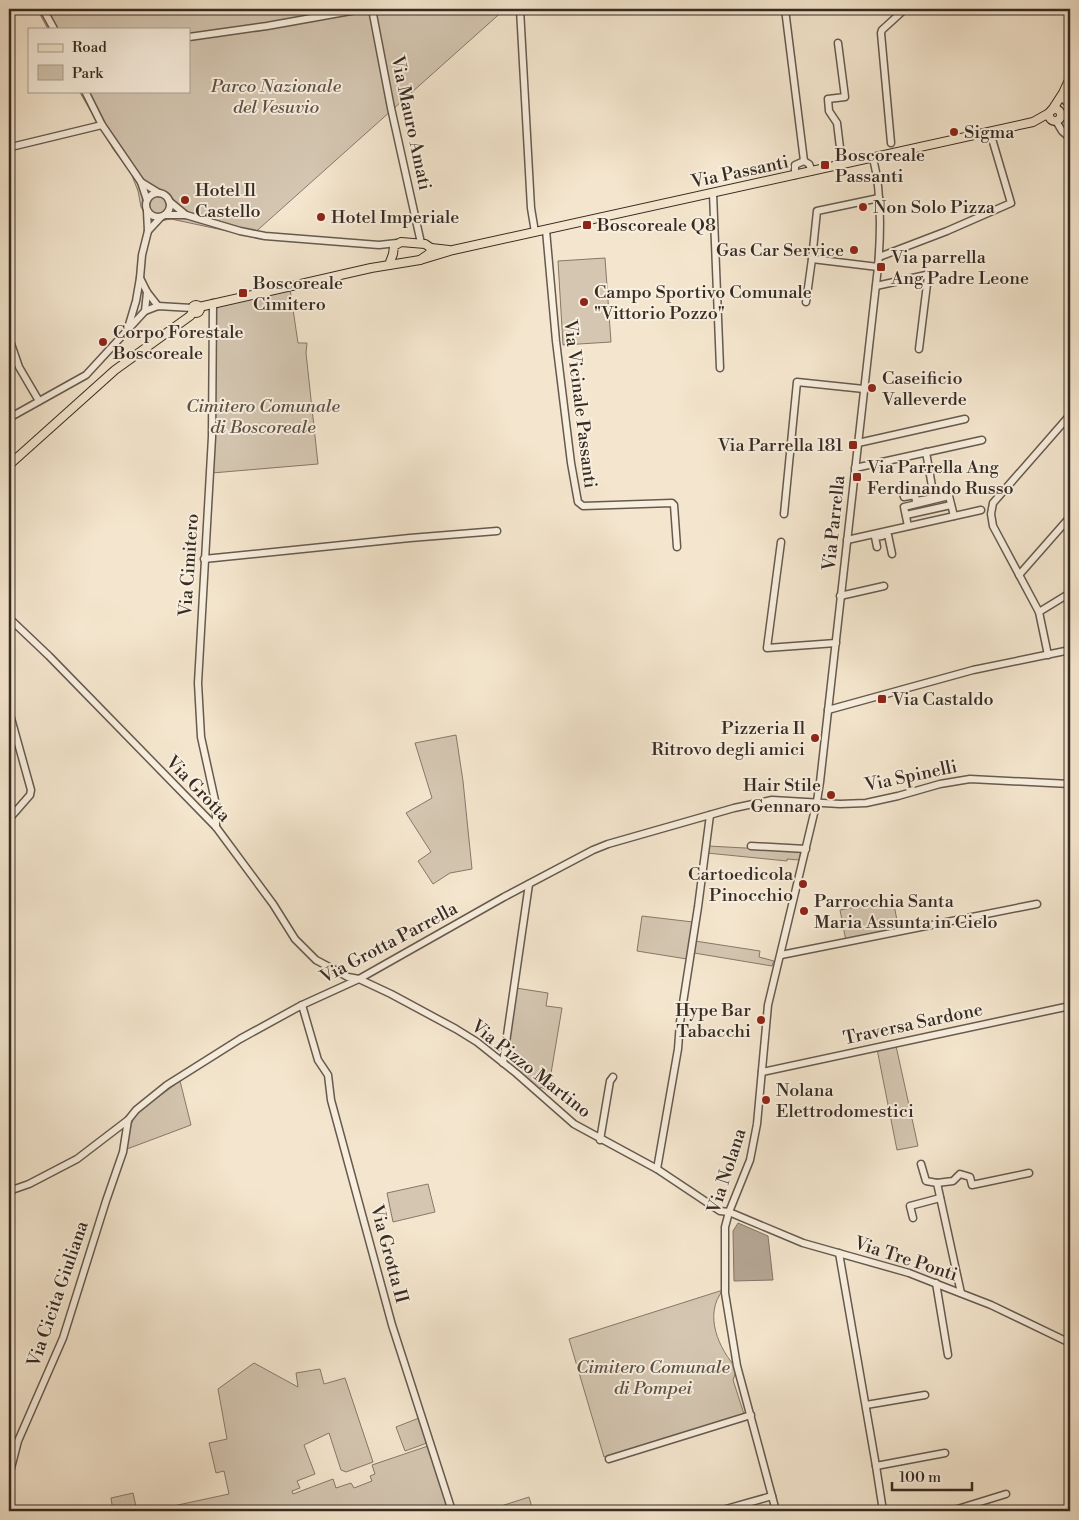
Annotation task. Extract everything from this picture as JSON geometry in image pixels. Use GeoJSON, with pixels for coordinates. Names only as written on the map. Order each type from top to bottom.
{"type":"FeatureCollection","features":[{"type":"Feature","properties":{"kind":"main road"},"geometry":{"type":"LineString","coordinates":[[1065,93],[1050,111],[1049,117],[1054,121],[1061,118],[1060,112],[1070,78]]}},
{"type":"Feature","properties":{"kind":"main road"},"geometry":{"type":"LineString","coordinates":[[1050,111],[1058,110],[1060,112]]}},
{"type":"Feature","properties":{"kind":"main road","name":"Via Passanti"},"geometry":{"type":"LineString","coordinates":[[1033,122],[1050,111]]}},
{"type":"Feature","properties":{"kind":"main road","name":"Via Passanti"},"geometry":{"type":"LineString","coordinates":[[195,309],[213,303],[420,260],[453,250],[874,158],[893,148],[990,132],[1033,122],[1054,121]]}},
{"type":"Feature","properties":{"kind":"main road","name":"Via Passanti"},"geometry":{"type":"LineString","coordinates":[[394,249],[401,242],[421,243],[430,245],[431,248],[453,250]]}},
{"type":"Feature","properties":{"kind":"main road"},"geometry":{"type":"LineString","coordinates":[[420,260],[430,253],[431,248]]}},
{"type":"Feature","properties":{"kind":"main road"},"geometry":{"type":"LineString","coordinates":[[394,249],[398,259],[410,262]]}},
{"type":"Feature","properties":{"kind":"main road"},"geometry":{"type":"LineString","coordinates":[[389,265],[394,249]]}},
{"type":"Feature","properties":{"kind":"main road"},"geometry":{"type":"LineString","coordinates":[[9,465],[115,370],[190,316],[195,309]]}},
{"type":"Feature","properties":{"kind":"street"},"geometry":{"type":"LineString","coordinates":[[43,9],[53,28]]}},
{"type":"Feature","properties":{"kind":"street"},"geometry":{"type":"LineString","coordinates":[[190,37],[267,26],[362,9]]}},
{"type":"Feature","properties":{"kind":"street","name":"Via Mauro Amati"},"geometry":{"type":"LineString","coordinates":[[372,9],[391,108],[421,243]]}},
{"type":"Feature","properties":{"kind":"street"},"geometry":{"type":"LineString","coordinates":[[520,9],[531,208],[535,232]]}},
{"type":"Feature","properties":{"kind":"street"},"geometry":{"type":"LineString","coordinates":[[785,9],[804,161]]}},
{"type":"Feature","properties":{"kind":"street"},"geometry":{"type":"LineString","coordinates":[[893,148],[881,33],[905,9]]}},
{"type":"Feature","properties":{"kind":"street"},"geometry":{"type":"LineString","coordinates":[[838,43],[845,97],[828,99],[829,111],[837,123],[842,164]]}},
{"type":"Feature","properties":{"kind":"street"},"geometry":{"type":"LineString","coordinates":[[86,92],[102,124],[141,182],[147,200],[148,231],[142,255],[136,301],[127,330]]}},
{"type":"Feature","properties":{"kind":"street"},"geometry":{"type":"LineString","coordinates":[[1065,93],[1070,105]]}},
{"type":"Feature","properties":{"kind":"street"},"geometry":{"type":"LineString","coordinates":[[1054,121],[1070,138]]}},
{"type":"Feature","properties":{"kind":"street"},"geometry":{"type":"LineString","coordinates":[[11,147],[102,124]]}},
{"type":"Feature","properties":{"kind":"street"},"geometry":{"type":"LineString","coordinates":[[879,257],[947,231],[1011,203],[990,132]]}},
{"type":"Feature","properties":{"kind":"street","name":"Via Parrella"},"geometry":{"type":"LineString","coordinates":[[817,802],[879,257],[879,198],[874,158]]}},
{"type":"Feature","properties":{"kind":"street"},"geometry":{"type":"LineString","coordinates":[[804,161],[809,164],[812,171]]}},
{"type":"Feature","properties":{"kind":"street"},"geometry":{"type":"LineString","coordinates":[[795,175],[795,165],[804,161]]}},
{"type":"Feature","properties":{"kind":"street"},"geometry":{"type":"LineString","coordinates":[[141,182],[160,193],[186,215]]}},
{"type":"Feature","properties":{"kind":"street"},"geometry":{"type":"LineString","coordinates":[[147,200],[152,195],[160,193]]}},
{"type":"Feature","properties":{"kind":"street"},"geometry":{"type":"LineString","coordinates":[[713,193],[720,368]]}},
{"type":"Feature","properties":{"kind":"street"},"geometry":{"type":"LineString","coordinates":[[806,302],[817,211],[879,198]]}},
{"type":"Feature","properties":{"kind":"street"},"geometry":{"type":"LineString","coordinates":[[148,231],[169,208],[169,200]]}},
{"type":"Feature","properties":{"kind":"street"},"geometry":{"type":"LineString","coordinates":[[147,211],[153,216],[186,215],[240,231],[265,236],[379,245],[394,249]]}},
{"type":"Feature","properties":{"kind":"street","name":"Via Vicinale Passanti"},"geometry":{"type":"LineString","coordinates":[[546,230],[556,341],[571,463],[578,502],[583,506],[672,503],[674,505],[677,547]]}},
{"type":"Feature","properties":{"kind":"street"},"geometry":{"type":"LineString","coordinates":[[812,258],[878,267]]}},
{"type":"Feature","properties":{"kind":"street"},"geometry":{"type":"LineString","coordinates":[[876,286],[928,276],[919,349]]}},
{"type":"Feature","properties":{"kind":"street"},"geometry":{"type":"LineString","coordinates":[[140,278],[147,292],[158,306]]}},
{"type":"Feature","properties":{"kind":"street"},"geometry":{"type":"LineString","coordinates":[[9,418],[86,375],[145,311],[147,292]]}},
{"type":"Feature","properties":{"kind":"street"},"geometry":{"type":"LineString","coordinates":[[136,301],[145,311]]}},
{"type":"Feature","properties":{"kind":"street","name":"Via Cimitero"},"geometry":{"type":"LineString","coordinates":[[213,303],[212,436],[198,683],[199,719],[216,805],[216,827]]}},
{"type":"Feature","properties":{"kind":"street","name":"Via Passanti"},"geometry":{"type":"LineString","coordinates":[[145,311],[158,306],[195,309]]}},
{"type":"Feature","properties":{"kind":"street"},"geometry":{"type":"LineString","coordinates":[[9,338],[19,367],[39,401]]}},
{"type":"Feature","properties":{"kind":"street"},"geometry":{"type":"LineString","coordinates":[[784,514],[797,382],[864,389]]}},
{"type":"Feature","properties":{"kind":"street"},"geometry":{"type":"LineString","coordinates":[[1048,655],[1039,612],[993,526],[991,509],[994,503],[1070,415]]}},
{"type":"Feature","properties":{"kind":"street"},"geometry":{"type":"LineString","coordinates":[[858,443],[965,419]]}},
{"type":"Feature","properties":{"kind":"street"},"geometry":{"type":"LineString","coordinates":[[855,468],[982,440]]}},
{"type":"Feature","properties":{"kind":"street"},"geometry":{"type":"LineString","coordinates":[[903,493],[904,497],[915,495],[916,501],[934,498],[926,452]]}},
{"type":"Feature","properties":{"kind":"street"},"geometry":{"type":"LineString","coordinates":[[908,526],[906,515],[951,505],[954,516]]}},
{"type":"Feature","properties":{"kind":"street"},"geometry":{"type":"LineString","coordinates":[[847,540],[981,510]]}},
{"type":"Feature","properties":{"kind":"street"},"geometry":{"type":"LineString","coordinates":[[1019,575],[1070,517]]}},
{"type":"Feature","properties":{"kind":"street"},"geometry":{"type":"LineString","coordinates":[[204,559],[497,531]]}},
{"type":"Feature","properties":{"kind":"street"},"geometry":{"type":"LineString","coordinates":[[877,547],[875,537],[888,535],[892,554]]}},
{"type":"Feature","properties":{"kind":"street"},"geometry":{"type":"LineString","coordinates":[[781,542],[767,648],[836,643]]}},
{"type":"Feature","properties":{"kind":"street"},"geometry":{"type":"LineString","coordinates":[[840,596],[884,586]]}},
{"type":"Feature","properties":{"kind":"street"},"geometry":{"type":"LineString","coordinates":[[1039,612],[1070,593]]}},
{"type":"Feature","properties":{"kind":"street","name":"Via Grotta"},"geometry":{"type":"LineString","coordinates":[[9,618],[49,656],[216,827],[273,904],[301,947],[316,960],[348,977],[359,979]]}},
{"type":"Feature","properties":{"kind":"street"},"geometry":{"type":"LineString","coordinates":[[828,710],[974,670],[1070,650]]}},
{"type":"Feature","properties":{"kind":"street"},"geometry":{"type":"LineString","coordinates":[[9,711],[31,790],[30,795],[9,819]]}},
{"type":"Feature","properties":{"kind":"street","name":"Via Spinelli"},"geometry":{"type":"LineString","coordinates":[[817,802],[840,804],[871,802],[940,784],[970,779],[1070,784]]}},
{"type":"Feature","properties":{"kind":"street","name":"Via Grotta Parrella"},"geometry":{"type":"LineString","coordinates":[[9,1191],[29,1184],[77,1159],[128,1120],[136,1110],[167,1085],[240,1039],[302,1005],[359,979],[593,850],[710,815],[772,800],[817,802]]}},
{"type":"Feature","properties":{"kind":"street","name":"Via Nolana"},"geometry":{"type":"LineString","coordinates":[[776,1511],[737,1366],[725,1293],[725,1227],[728,1212],[750,1160],[757,1124],[768,1005],[817,802]]}},
{"type":"Feature","properties":{"kind":"street"},"geometry":{"type":"LineString","coordinates":[[657,1169],[678,1050],[680,1022],[710,815]]}},
{"type":"Feature","properties":{"kind":"street"},"geometry":{"type":"LineString","coordinates":[[751,846],[806,849]]}},
{"type":"Feature","properties":{"kind":"street"},"geometry":{"type":"LineString","coordinates":[[503,1063],[529,884]]}},
{"type":"Feature","properties":{"kind":"street"},"geometry":{"type":"LineString","coordinates":[[781,955],[1037,904]]}},
{"type":"Feature","properties":{"kind":"street","name":"Via Pizzo Martino"},"geometry":{"type":"LineString","coordinates":[[359,979],[456,1029],[503,1063],[574,1124],[600,1140],[657,1169],[720,1211],[728,1212]]}},
{"type":"Feature","properties":{"kind":"street","name":"Via Grotta II"},"geometry":{"type":"LineString","coordinates":[[302,1005],[318,1060],[328,1075],[331,1100],[392,1325],[452,1511]]}},
{"type":"Feature","properties":{"kind":"street","name":"Traversa Sardone"},"geometry":{"type":"LineString","coordinates":[[762,1072],[1070,1006]]}},
{"type":"Feature","properties":{"kind":"street"},"geometry":{"type":"LineString","coordinates":[[600,1140],[610,1080],[613,1078]]}},
{"type":"Feature","properties":{"kind":"street","name":"Via Cicita Giuliana"},"geometry":{"type":"LineString","coordinates":[[9,1476],[16,1446],[63,1338],[106,1200],[124,1152],[128,1120]]}},
{"type":"Feature","properties":{"kind":"street"},"geometry":{"type":"LineString","coordinates":[[921,1164],[926,1182],[937,1183],[953,1181],[960,1174],[970,1177],[972,1185],[1029,1173]]}},
{"type":"Feature","properties":{"kind":"street"},"geometry":{"type":"LineString","coordinates":[[937,1183],[961,1293]]}},
{"type":"Feature","properties":{"kind":"street"},"geometry":{"type":"LineString","coordinates":[[913,1218],[910,1206],[940,1198]]}},
{"type":"Feature","properties":{"kind":"street","name":"Via Tre Ponti"},"geometry":{"type":"LineString","coordinates":[[728,1212],[803,1243],[936,1283],[1070,1343]]}},
{"type":"Feature","properties":{"kind":"street"},"geometry":{"type":"LineString","coordinates":[[839,1253],[866,1405],[882,1511]]}},
{"type":"Feature","properties":{"kind":"street"},"geometry":{"type":"LineString","coordinates":[[936,1283],[948,1355]]}},
{"type":"Feature","properties":{"kind":"street"},"geometry":{"type":"LineString","coordinates":[[866,1405],[925,1395]]}},
{"type":"Feature","properties":{"kind":"street"},"geometry":{"type":"LineString","coordinates":[[608,1459],[751,1416]]}},
{"type":"Feature","properties":{"kind":"street"},"geometry":{"type":"LineString","coordinates":[[9,1440],[16,1446]]}},
{"type":"Feature","properties":{"kind":"street"},"geometry":{"type":"LineString","coordinates":[[876,1466],[945,1453]]}},
{"type":"Feature","properties":{"kind":"street"},"geometry":{"type":"LineString","coordinates":[[951,1511],[1006,1494]]}},
{"type":"Feature","properties":{"kind":"street"},"geometry":{"type":"LineString","coordinates":[[719,1511],[772,1496]]}},
{"type":"Feature","properties":{"kind":"green space","name":"Parco Nazionale del Vesuvio"},"geometry":{"type":"Polygon","coordinates":[[[37,9],[505,9],[251,236],[171,219],[154,222],[148,219],[141,207],[138,191],[131,173],[113,149],[80,92],[190,92],[190,28],[47,28],[37,9]]]}},
{"type":"Feature","properties":{"kind":"green space","name":"Campo Sportivo Comunale \"Vittorio Pozzo\""},"geometry":{"type":"Polygon","coordinates":[[[605,258],[611,342],[563,345],[558,261],[605,258]]]}},
{"type":"Feature","properties":{"kind":"green space","name":"Cimitero Comunale di Boscoreale"},"geometry":{"type":"Polygon","coordinates":[[[290,289],[298,343],[307,343],[306,353],[318,464],[212,473],[214,306],[290,289]]]}},
{"type":"Feature","properties":{"kind":"green space"},"geometry":{"type":"Polygon","coordinates":[[[456,735],[472,869],[450,873],[433,884],[418,861],[431,852],[406,813],[432,798],[415,743],[456,735]]]}},
{"type":"Feature","properties":{"kind":"green space"},"geometry":{"type":"Polygon","coordinates":[[[708,846],[801,851],[799,860],[787,859],[787,861],[707,853],[708,846]]]}},
{"type":"Feature","properties":{"kind":"green space"},"geometry":{"type":"Polygon","coordinates":[[[893,900],[899,930],[846,941],[840,910],[893,900]]]}},
{"type":"Feature","properties":{"kind":"green space"},"geometry":{"type":"Polygon","coordinates":[[[642,916],[693,922],[687,959],[637,951],[642,916]]]}},
{"type":"Feature","properties":{"kind":"green space"},"geometry":{"type":"Polygon","coordinates":[[[695,941],[760,951],[759,957],[774,961],[772,966],[694,953],[695,941]]]}},
{"type":"Feature","properties":{"kind":"green space"},"geometry":{"type":"Polygon","coordinates":[[[516,988],[548,993],[546,1006],[562,1008],[548,1091],[541,1087],[539,1091],[506,1061],[516,988]]]}},
{"type":"Feature","properties":{"kind":"green space"},"geometry":{"type":"Polygon","coordinates":[[[896,1046],[918,1146],[897,1150],[877,1049],[896,1046]]]}},
{"type":"Feature","properties":{"kind":"green space"},"geometry":{"type":"Polygon","coordinates":[[[180,1081],[191,1125],[127,1149],[129,1131],[135,1114],[180,1081]]]}},
{"type":"Feature","properties":{"kind":"green space"},"geometry":{"type":"Polygon","coordinates":[[[428,1184],[435,1212],[393,1222],[387,1193],[428,1184]]]}},
{"type":"Feature","properties":{"kind":"green space","name":"Cimitero Comunale di Pompei"},"geometry":{"type":"Polygon","coordinates":[[[723,1290],[714,1310],[714,1321],[719,1342],[737,1369],[733,1380],[744,1414],[604,1457],[569,1339],[723,1290]]]}},
{"type":"Feature","properties":{"kind":"green space"},"geometry":{"type":"Polygon","coordinates":[[[254,1363],[298,1387],[296,1373],[320,1369],[324,1384],[345,1378],[373,1462],[346,1472],[341,1470],[329,1433],[304,1445],[315,1474],[297,1481],[300,1488],[292,1491],[293,1494],[333,1479],[336,1488],[351,1483],[354,1488],[372,1481],[370,1476],[375,1474],[372,1465],[428,1446],[449,1509],[444,1511],[382,1511],[379,1505],[362,1511],[150,1511],[229,1494],[224,1471],[216,1473],[209,1443],[227,1439],[218,1389],[254,1363]]]}},
{"type":"Feature","properties":{"kind":"green space"},"geometry":{"type":"Polygon","coordinates":[[[419,1418],[427,1443],[405,1451],[396,1427],[419,1418]]]}},
{"type":"Feature","properties":{"kind":"green space"},"geometry":{"type":"Polygon","coordinates":[[[133,1493],[137,1511],[113,1511],[111,1498],[133,1493]]]}},
{"type":"Feature","properties":{"kind":"green space"},"geometry":{"type":"Polygon","coordinates":[[[529,1497],[533,1511],[496,1511],[495,1508],[529,1497]]]}},
{"type":"Feature","properties":{"kind":"shaded area"},"geometry":{"type":"Polygon","coordinates":[[[738,1223],[768,1236],[773,1280],[734,1281],[733,1231],[738,1223]]]}},
{"type":"Feature","properties":{"kind":"place","name":"Sigma"},"geometry":{"type":"Point","coordinates":[954,132]}},
{"type":"Feature","properties":{"kind":"place","name":"Boscoreale Passanti"},"geometry":{"type":"Point","coordinates":[825,165]}},
{"type":"Feature","properties":{"kind":"place","name":"Hotel Il Castello"},"geometry":{"type":"Point","coordinates":[185,200]}},
{"type":"Feature","properties":{"kind":"place","name":"Non Solo Pizza"},"geometry":{"type":"Point","coordinates":[863,207]}},
{"type":"Feature","properties":{"kind":"place","name":"Hotel Imperiale"},"geometry":{"type":"Point","coordinates":[321,217]}},
{"type":"Feature","properties":{"kind":"place","name":"Boscoreale Q8"},"geometry":{"type":"Point","coordinates":[587,225]}},
{"type":"Feature","properties":{"kind":"place","name":"Gas Car Service"},"geometry":{"type":"Point","coordinates":[854,250]}},
{"type":"Feature","properties":{"kind":"place","name":"Via parrella Ang Padre Leone"},"geometry":{"type":"Point","coordinates":[881,267]}},
{"type":"Feature","properties":{"kind":"place","name":"Boscoreale Cimitero"},"geometry":{"type":"Point","coordinates":[243,293]}},
{"type":"Feature","properties":{"kind":"place","name":"Campo Sportivo Comunale \"Vittorio Pozzo\""},"geometry":{"type":"Point","coordinates":[584,302]}},
{"type":"Feature","properties":{"kind":"place","name":"Corpo Forestale Boscoreale"},"geometry":{"type":"Point","coordinates":[103,342]}},
{"type":"Feature","properties":{"kind":"place","name":"Caseificio Valleverde"},"geometry":{"type":"Point","coordinates":[872,388]}},
{"type":"Feature","properties":{"kind":"place","name":"Via Parrella 181"},"geometry":{"type":"Point","coordinates":[853,445]}},
{"type":"Feature","properties":{"kind":"place","name":"Via Parrella Ang Ferdinando Russo"},"geometry":{"type":"Point","coordinates":[857,477]}},
{"type":"Feature","properties":{"kind":"place","name":"Via Castaldo"},"geometry":{"type":"Point","coordinates":[882,699]}},
{"type":"Feature","properties":{"kind":"place","name":"Pizzeria Il Ritrovo degli amici"},"geometry":{"type":"Point","coordinates":[815,738]}},
{"type":"Feature","properties":{"kind":"place","name":"Hair Stile Gennaro"},"geometry":{"type":"Point","coordinates":[831,795]}},
{"type":"Feature","properties":{"kind":"place","name":"Cartoedicola Pinocchio"},"geometry":{"type":"Point","coordinates":[803,884]}},
{"type":"Feature","properties":{"kind":"place","name":"Parrocchia Santa Maria Assunta in Cielo"},"geometry":{"type":"Point","coordinates":[804,911]}},
{"type":"Feature","properties":{"kind":"place","name":"Hype Bar Tabacchi"},"geometry":{"type":"Point","coordinates":[761,1020]}},
{"type":"Feature","properties":{"kind":"place","name":"Nolana Elettrodomestici"},"geometry":{"type":"Point","coordinates":[766,1100]}}]}
